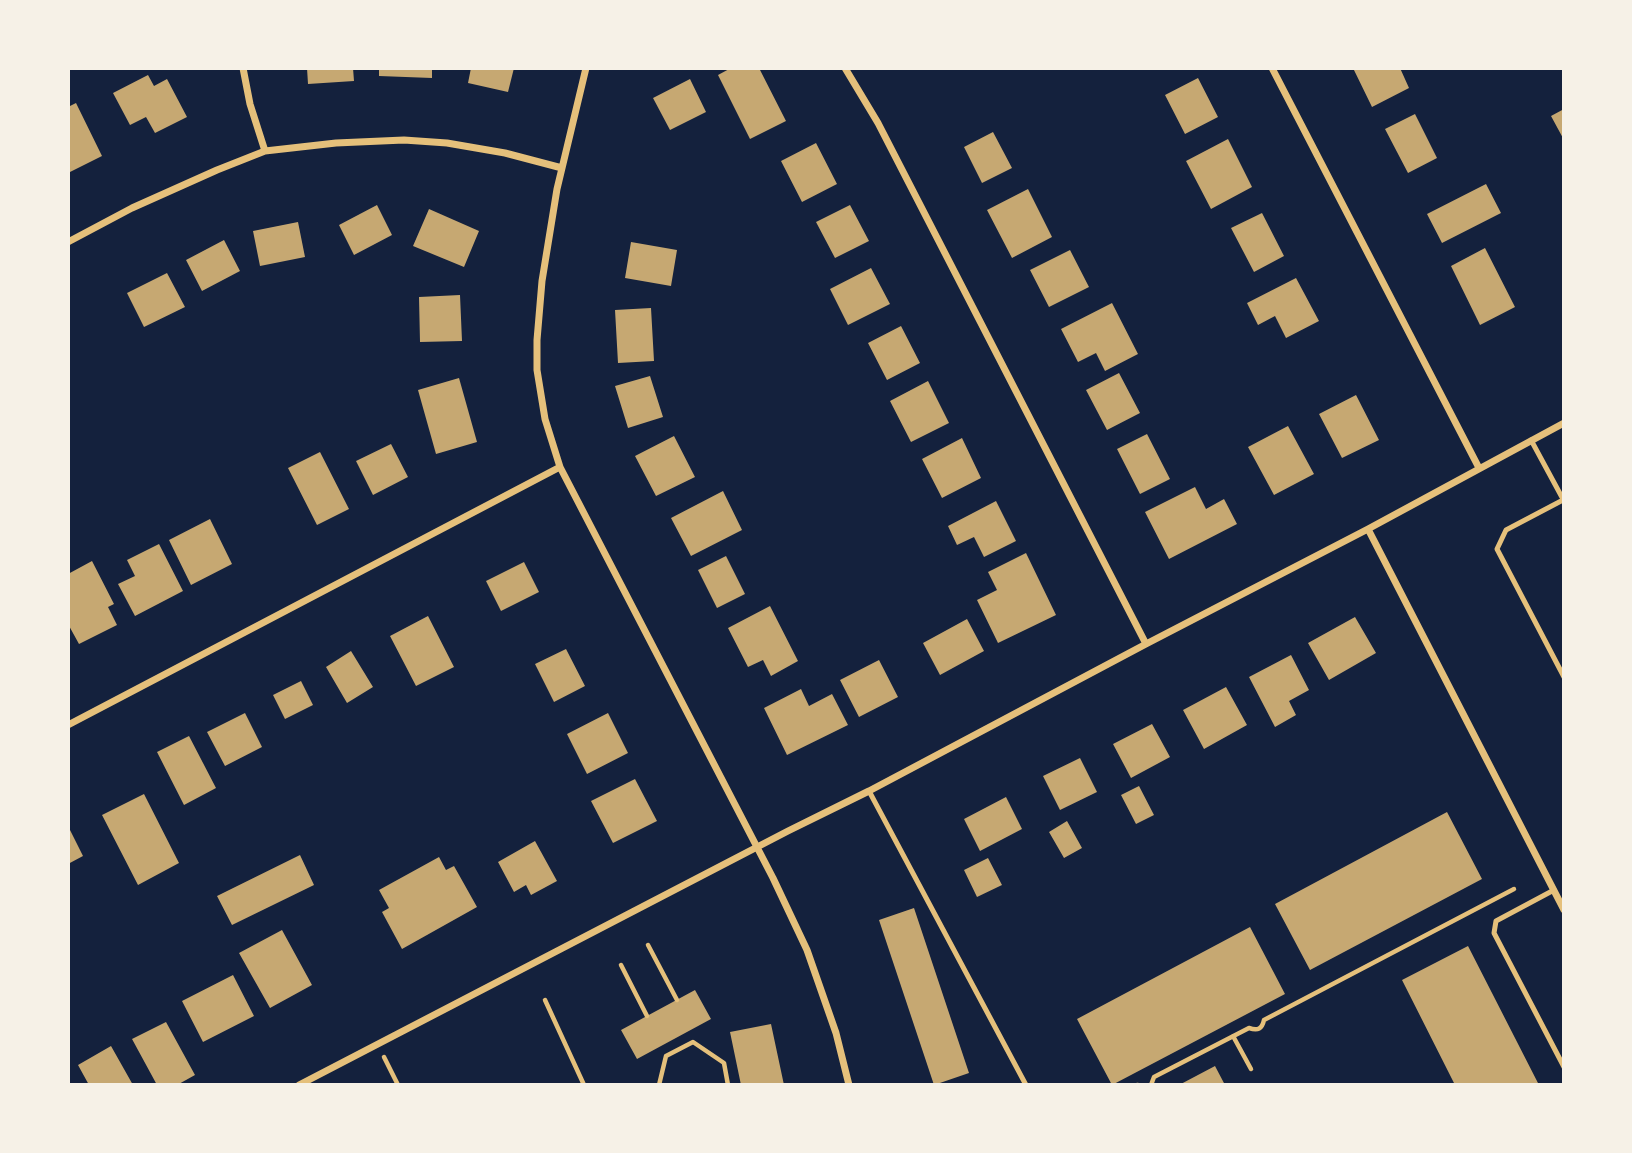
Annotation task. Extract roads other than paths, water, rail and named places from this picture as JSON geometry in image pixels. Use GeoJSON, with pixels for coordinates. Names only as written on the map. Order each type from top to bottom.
{"type":"FeatureCollection","features":[{"type":"Feature","properties":{"kind":"street"},"geometry":{"type":"LineString","coordinates":[[243,68],[250,104],[265,151]]}},
{"type":"Feature","properties":{"kind":"street"},"geometry":{"type":"LineString","coordinates":[[586,68],[562,168],[542,281],[537,370],[545,419],[560,467],[807,950],[836,1033],[849,1085]]}},
{"type":"Feature","properties":{"kind":"street"},"geometry":{"type":"LineString","coordinates":[[845,68],[878,123],[1146,644]]}},
{"type":"Feature","properties":{"kind":"street"},"geometry":{"type":"LineString","coordinates":[[1272,68],[1479,468]]}},
{"type":"Feature","properties":{"kind":"street"},"geometry":{"type":"LineString","coordinates":[[68,242],[145,203],[265,151],[336,143],[415,141],[447,143],[505,153],[562,168]]}},
{"type":"Feature","properties":{"kind":"street"},"geometry":{"type":"LineString","coordinates":[[299,1085],[869,791],[1564,423]]}},
{"type":"Feature","properties":{"kind":"street"},"geometry":{"type":"LineString","coordinates":[[68,725],[560,467]]}},
{"type":"Feature","properties":{"kind":"street"},"geometry":{"type":"LineString","coordinates":[[1368,529],[1564,910]]}},
{"type":"Feature","properties":{"kind":"lane"},"geometry":{"type":"LineString","coordinates":[[1531,440],[1563,500],[1506,530],[1497,549],[1564,677]]}},
{"type":"Feature","properties":{"kind":"lane"},"geometry":{"type":"LineString","coordinates":[[869,791],[1026,1085]]}},
{"type":"Feature","properties":{"kind":"lane"},"geometry":{"type":"LineString","coordinates":[[1554,890],[1496,921],[1494,933],[1564,1067]]}}]}
